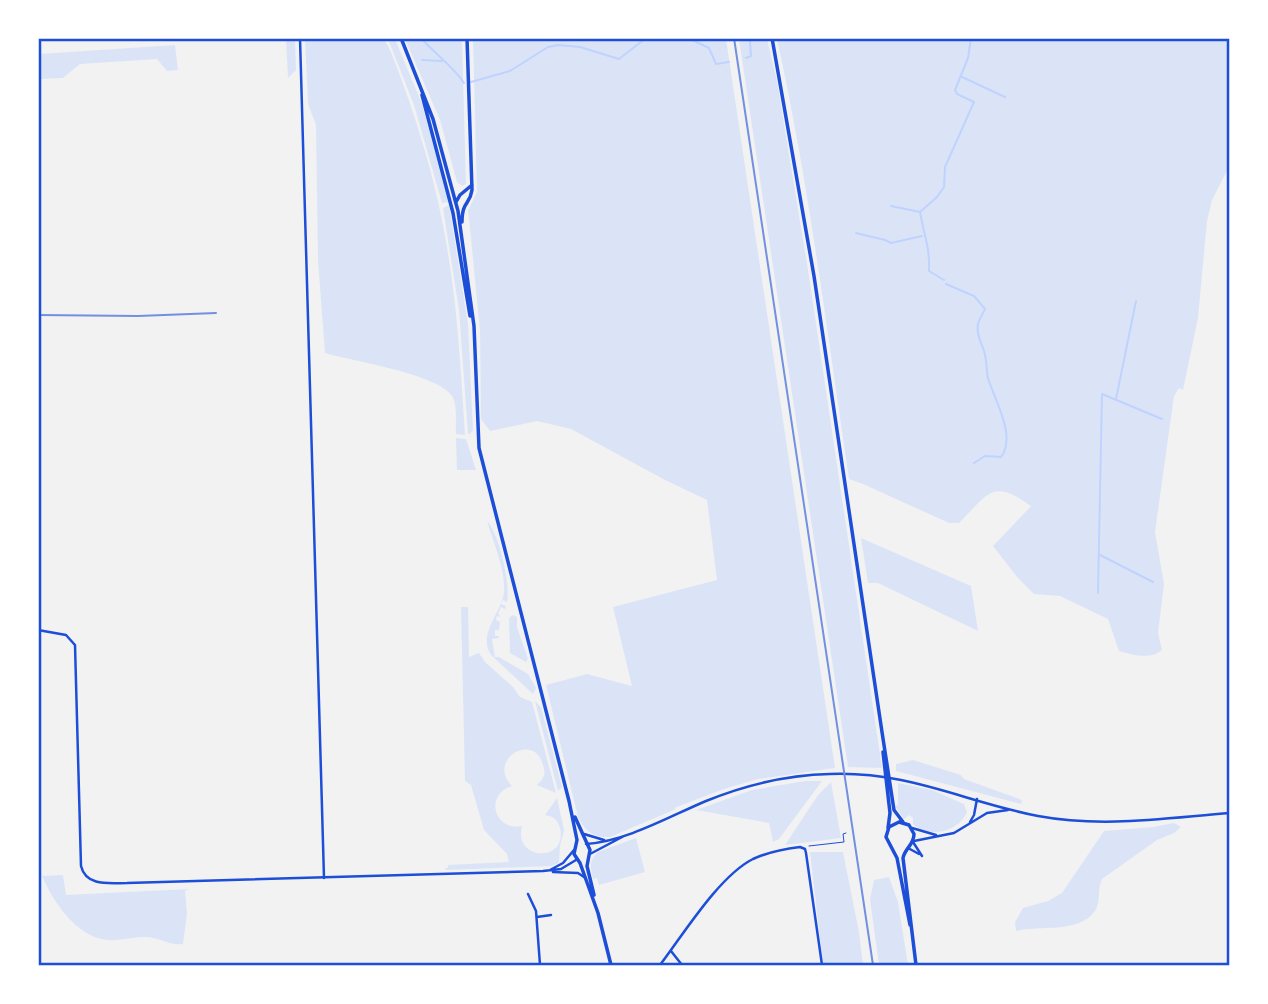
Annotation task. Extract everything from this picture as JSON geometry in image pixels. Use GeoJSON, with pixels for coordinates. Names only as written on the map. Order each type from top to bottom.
{"type":"FeatureCollection","features":[{"type":"Feature","properties":{"kind":"main road"},"geometry":{"type":"LineString","coordinates":[[401,38],[433,119],[453,189],[453,213],[471,321],[479,448],[569,801],[576,845],[573,850],[598,913]]}},
{"type":"Feature","properties":{"kind":"main road"},"geometry":{"type":"LineString","coordinates":[[467,38],[472,183],[471,196],[462,208],[474,326],[475,381]]}},
{"type":"Feature","properties":{"kind":"main road"},"geometry":{"type":"LineString","coordinates":[[772,38],[814,276],[894,810],[914,834],[914,841],[903,860],[910,925]]}},
{"type":"Feature","properties":{"kind":"main road"},"geometry":{"type":"LineString","coordinates":[[405,48],[463,233]]}},
{"type":"Feature","properties":{"kind":"main road"},"geometry":{"type":"LineString","coordinates":[[454,202],[472,183]]}},
{"type":"Feature","properties":{"kind":"main road"},"geometry":{"type":"LineString","coordinates":[[453,189],[456,193],[463,193]]}},
{"type":"Feature","properties":{"kind":"main road"},"geometry":{"type":"LineString","coordinates":[[454,202],[466,202]]}},
{"type":"Feature","properties":{"kind":"main road"},"geometry":{"type":"LineString","coordinates":[[881,732],[890,813],[886,839],[897,856],[916,965]]}},
{"type":"Feature","properties":{"kind":"main road"},"geometry":{"type":"LineString","coordinates":[[569,801],[590,855],[587,866],[611,965]]}},
{"type":"Feature","properties":{"kind":"main road"},"geometry":{"type":"LineString","coordinates":[[887,831],[893,824],[907,824]]}},
{"type":"Feature","properties":{"kind":"main road"},"geometry":{"type":"LineString","coordinates":[[576,845],[586,845]]}},
{"type":"Feature","properties":{"kind":"main road"},"geometry":{"type":"LineString","coordinates":[[890,846],[897,850],[907,849]]}},
{"type":"Feature","properties":{"kind":"main road"},"geometry":{"type":"LineString","coordinates":[[578,859],[583,860],[590,855]]}},
{"type":"Feature","properties":{"kind":"street"},"geometry":{"type":"LineString","coordinates":[[300,38],[324,878]]}},
{"type":"Feature","properties":{"kind":"street"},"geometry":{"type":"LineString","coordinates":[[38,630],[66,635],[72,639],[75,648],[81,866],[85,877],[94,882],[543,871],[561,869],[578,859]]}},
{"type":"Feature","properties":{"kind":"street"},"geometry":{"type":"LineString","coordinates":[[586,845],[634,831],[753,785],[828,774],[866,774],[903,779],[1012,810],[1067,821],[1159,820],[1230,813]]}},
{"type":"Feature","properties":{"kind":"street"},"geometry":{"type":"LineString","coordinates":[[967,825],[974,815],[977,799]]}},
{"type":"Feature","properties":{"kind":"street"},"geometry":{"type":"LineString","coordinates":[[907,849],[922,856],[914,841],[922,837],[957,832],[987,813],[1012,810]]}},
{"type":"Feature","properties":{"kind":"street"},"geometry":{"type":"LineString","coordinates":[[911,817],[907,824],[917,831],[939,836]]}},
{"type":"Feature","properties":{"kind":"street"},"geometry":{"type":"LineString","coordinates":[[580,830],[594,839],[611,839]]}},
{"type":"Feature","properties":{"kind":"street"},"geometry":{"type":"LineString","coordinates":[[590,855],[634,831]]}},
{"type":"Feature","properties":{"kind":"street"},"geometry":{"type":"LineString","coordinates":[[660,965],[720,886],[738,868],[773,851],[800,847],[805,849],[822,965]]}},
{"type":"Feature","properties":{"kind":"street"},"geometry":{"type":"LineString","coordinates":[[543,871],[563,863],[573,850]]}},
{"type":"Feature","properties":{"kind":"street"},"geometry":{"type":"LineString","coordinates":[[543,871],[578,873],[587,880]]}},
{"type":"Feature","properties":{"kind":"street"},"geometry":{"type":"LineString","coordinates":[[528,894],[536,917],[540,965]]}},
{"type":"Feature","properties":{"kind":"street"},"geometry":{"type":"LineString","coordinates":[[536,917],[551,915]]}},
{"type":"Feature","properties":{"kind":"street"},"geometry":{"type":"LineString","coordinates":[[671,951],[682,965]]}},
{"type":"Feature","properties":{"kind":"path"},"geometry":{"type":"LineString","coordinates":[[805,849],[844,842],[843,834],[846,833]]}},
{"type":"Feature","properties":{"kind":"shaded area"},"geometry":{"type":"Polygon","coordinates":[[[286,39],[295,39],[296,70],[288,78],[286,39]]]}},
{"type":"Feature","properties":{"kind":"shaded area"},"geometry":{"type":"Polygon","coordinates":[[[305,39],[384,39],[391,52],[425,151],[443,227],[457,321],[465,435],[456,434],[454,400],[444,388],[393,369],[325,353],[318,261],[316,125],[308,104],[305,39]]]}},
{"type":"Feature","properties":{"kind":"shaded area"},"geometry":{"type":"Polygon","coordinates":[[[388,39],[395,39],[422,104],[449,202],[442,203],[414,105],[388,39]]]}},
{"type":"Feature","properties":{"kind":"shaded area"},"geometry":{"type":"Polygon","coordinates":[[[405,39],[462,39],[466,184],[462,186],[457,182],[440,120],[405,39]]]}},
{"type":"Feature","properties":{"kind":"shaded area"},"geometry":{"type":"Polygon","coordinates":[[[473,39],[726,39],[835,768],[758,779],[724,789],[610,837],[590,833],[578,817],[546,685],[587,674],[632,686],[613,607],[717,580],[707,500],[571,429],[537,421],[490,431],[481,419],[480,331],[468,211],[477,192],[473,39]]]}},
{"type":"Feature","properties":{"kind":"shaded area"},"geometry":{"type":"Polygon","coordinates":[[[739,39],[767,39],[777,81],[809,276],[882,768],[848,767],[739,39]]]}},
{"type":"Feature","properties":{"kind":"shaded area"},"geometry":{"type":"Polygon","coordinates":[[[777,39],[1229,39],[1229,167],[1212,200],[1207,221],[1198,318],[1183,390],[1179,388],[1174,396],[1155,532],[1164,584],[1158,633],[1162,650],[1141,656],[1119,651],[1108,619],[1060,596],[1034,594],[1017,577],[993,546],[1031,506],[1018,497],[999,491],[992,493],[959,523],[949,523],[849,479],[808,203],[777,39]]]}},
{"type":"Feature","properties":{"kind":"shaded area"},"geometry":{"type":"Polygon","coordinates":[[[175,45],[178,70],[167,71],[157,59],[80,64],[63,78],[40,79],[39,54],[175,45]]]}},
{"type":"Feature","properties":{"kind":"shaded area"},"geometry":{"type":"Polygon","coordinates":[[[449,205],[468,324],[473,430],[470,434],[459,310],[443,208],[449,205]]]}},
{"type":"Feature","properties":{"kind":"shaded area"},"geometry":{"type":"Polygon","coordinates":[[[456,438],[466,439],[476,470],[457,470],[456,438]]]}},
{"type":"Feature","properties":{"kind":"shaded area"},"geometry":{"type":"Polygon","coordinates":[[[487,521],[500,547],[508,594],[507,602],[503,600],[501,604],[506,606],[505,609],[501,607],[498,614],[501,617],[497,616],[496,620],[500,622],[495,636],[499,638],[492,639],[495,657],[528,674],[536,688],[533,694],[491,655],[487,647],[488,631],[502,600],[504,584],[487,521]]]}},
{"type":"Feature","properties":{"kind":"shaded area"},"geometry":{"type":"Polygon","coordinates":[[[861,538],[971,586],[978,631],[878,583],[868,583],[861,538]]]}},
{"type":"Feature","properties":{"kind":"shaded area"},"geometry":{"type":"Polygon","coordinates":[[[461,607],[468,607],[469,657],[479,653],[520,697],[532,702],[556,793],[537,785],[544,776],[543,765],[538,755],[531,750],[522,750],[508,759],[505,776],[512,786],[503,790],[495,804],[499,818],[505,823],[522,826],[521,838],[525,846],[541,853],[556,847],[560,839],[558,822],[545,815],[557,798],[564,830],[559,863],[551,866],[447,870],[444,868],[448,868],[448,865],[509,862],[507,854],[484,830],[471,785],[465,781],[461,607]]]}},
{"type":"Feature","properties":{"kind":"shaded area"},"geometry":{"type":"Polygon","coordinates":[[[513,615],[517,617],[517,627],[528,659],[526,662],[510,653],[509,618],[513,615]]]}},
{"type":"Feature","properties":{"kind":"shaded area"},"geometry":{"type":"Polygon","coordinates":[[[535,701],[541,707],[562,787],[558,791],[535,701]]]}},
{"type":"Feature","properties":{"kind":"shaded area"},"geometry":{"type":"Polygon","coordinates":[[[913,760],[961,775],[964,779],[1022,800],[1021,804],[896,771],[896,764],[913,760]]]}},
{"type":"Feature","properties":{"kind":"shaded area"},"geometry":{"type":"Polygon","coordinates":[[[805,781],[822,781],[779,839],[773,842],[769,823],[696,810],[752,790],[805,781]]]}},
{"type":"Feature","properties":{"kind":"shaded area"},"geometry":{"type":"Polygon","coordinates":[[[831,782],[841,838],[785,845],[818,795],[831,782]]]}},
{"type":"Feature","properties":{"kind":"shaded area"},"geometry":{"type":"Polygon","coordinates":[[[898,783],[932,790],[964,804],[967,812],[951,829],[935,832],[920,829],[913,824],[913,818],[909,815],[904,819],[895,806],[898,805],[898,783]]]}},
{"type":"Feature","properties":{"kind":"shaded area"},"geometry":{"type":"Polygon","coordinates":[[[1174,823],[1181,827],[1157,840],[1102,879],[1097,907],[1088,918],[1069,926],[1016,931],[1015,922],[1023,908],[1048,901],[1062,893],[1104,831],[1174,823]]]}},
{"type":"Feature","properties":{"kind":"shaded area"},"geometry":{"type":"Polygon","coordinates":[[[636,838],[645,872],[599,885],[597,878],[593,879],[591,871],[595,855],[636,838]]]}},
{"type":"Feature","properties":{"kind":"shaded area"},"geometry":{"type":"Polygon","coordinates":[[[810,852],[843,852],[863,965],[823,965],[810,852]]]}},
{"type":"Feature","properties":{"kind":"shaded area"},"geometry":{"type":"Polygon","coordinates":[[[63,875],[66,895],[189,889],[185,891],[187,914],[183,944],[145,937],[107,940],[85,932],[59,906],[42,876],[63,875]]]}},
{"type":"Feature","properties":{"kind":"shaded area"},"geometry":{"type":"Polygon","coordinates":[[[889,877],[898,902],[908,965],[879,965],[870,899],[874,880],[889,877]]]}},
{"type":"Feature","properties":{"kind":"waterway"},"geometry":{"type":"LineString","coordinates":[[421,38],[464,83]]}},
{"type":"Feature","properties":{"kind":"waterway"},"geometry":{"type":"LineString","coordinates":[[471,82],[510,71],[548,47],[580,47],[619,59],[646,38]]}},
{"type":"Feature","properties":{"kind":"waterway"},"geometry":{"type":"LineString","coordinates":[[688,38],[709,48],[716,64],[729,62]]}},
{"type":"Feature","properties":{"kind":"waterway"},"geometry":{"type":"LineString","coordinates":[[746,58],[751,56],[752,38]]}},
{"type":"Feature","properties":{"kind":"waterway"},"geometry":{"type":"LineString","coordinates":[[944,280],[929,271],[928,248],[920,212],[944,187],[945,167],[974,102],[957,94],[955,90],[968,58],[971,38]]}},
{"type":"Feature","properties":{"kind":"waterway"},"geometry":{"type":"LineString","coordinates":[[422,60],[442,61]]}},
{"type":"Feature","properties":{"kind":"waterway"},"geometry":{"type":"LineString","coordinates":[[962,77],[1005,97]]}},
{"type":"Feature","properties":{"kind":"waterway"},"geometry":{"type":"LineString","coordinates":[[891,206],[920,212]]}},
{"type":"Feature","properties":{"kind":"waterway"},"geometry":{"type":"LineString","coordinates":[[856,233],[891,243],[922,236]]}},
{"type":"Feature","properties":{"kind":"waterway"},"geometry":{"type":"LineString","coordinates":[[946,284],[974,296],[985,309],[978,324],[978,334],[985,354],[988,378],[1006,428],[1007,439],[1001,457],[985,456],[974,463]]}},
{"type":"Feature","properties":{"kind":"waterway"},"geometry":{"type":"LineString","coordinates":[[1116,399],[1136,301]]}},
{"type":"Feature","properties":{"kind":"waterway"},"geometry":{"type":"LineString","coordinates":[[1098,593],[1102,394],[1162,419]]}},
{"type":"Feature","properties":{"kind":"waterway"},"geometry":{"type":"LineString","coordinates":[[1100,555],[1153,582]]}},
{"type":"Feature","properties":{"kind":"railway"},"geometry":{"type":"LineString","coordinates":[[734,38],[873,965]]}},
{"type":"Feature","properties":{"kind":"railway"},"geometry":{"type":"LineString","coordinates":[[38,315],[138,316],[216,313]]}}]}
